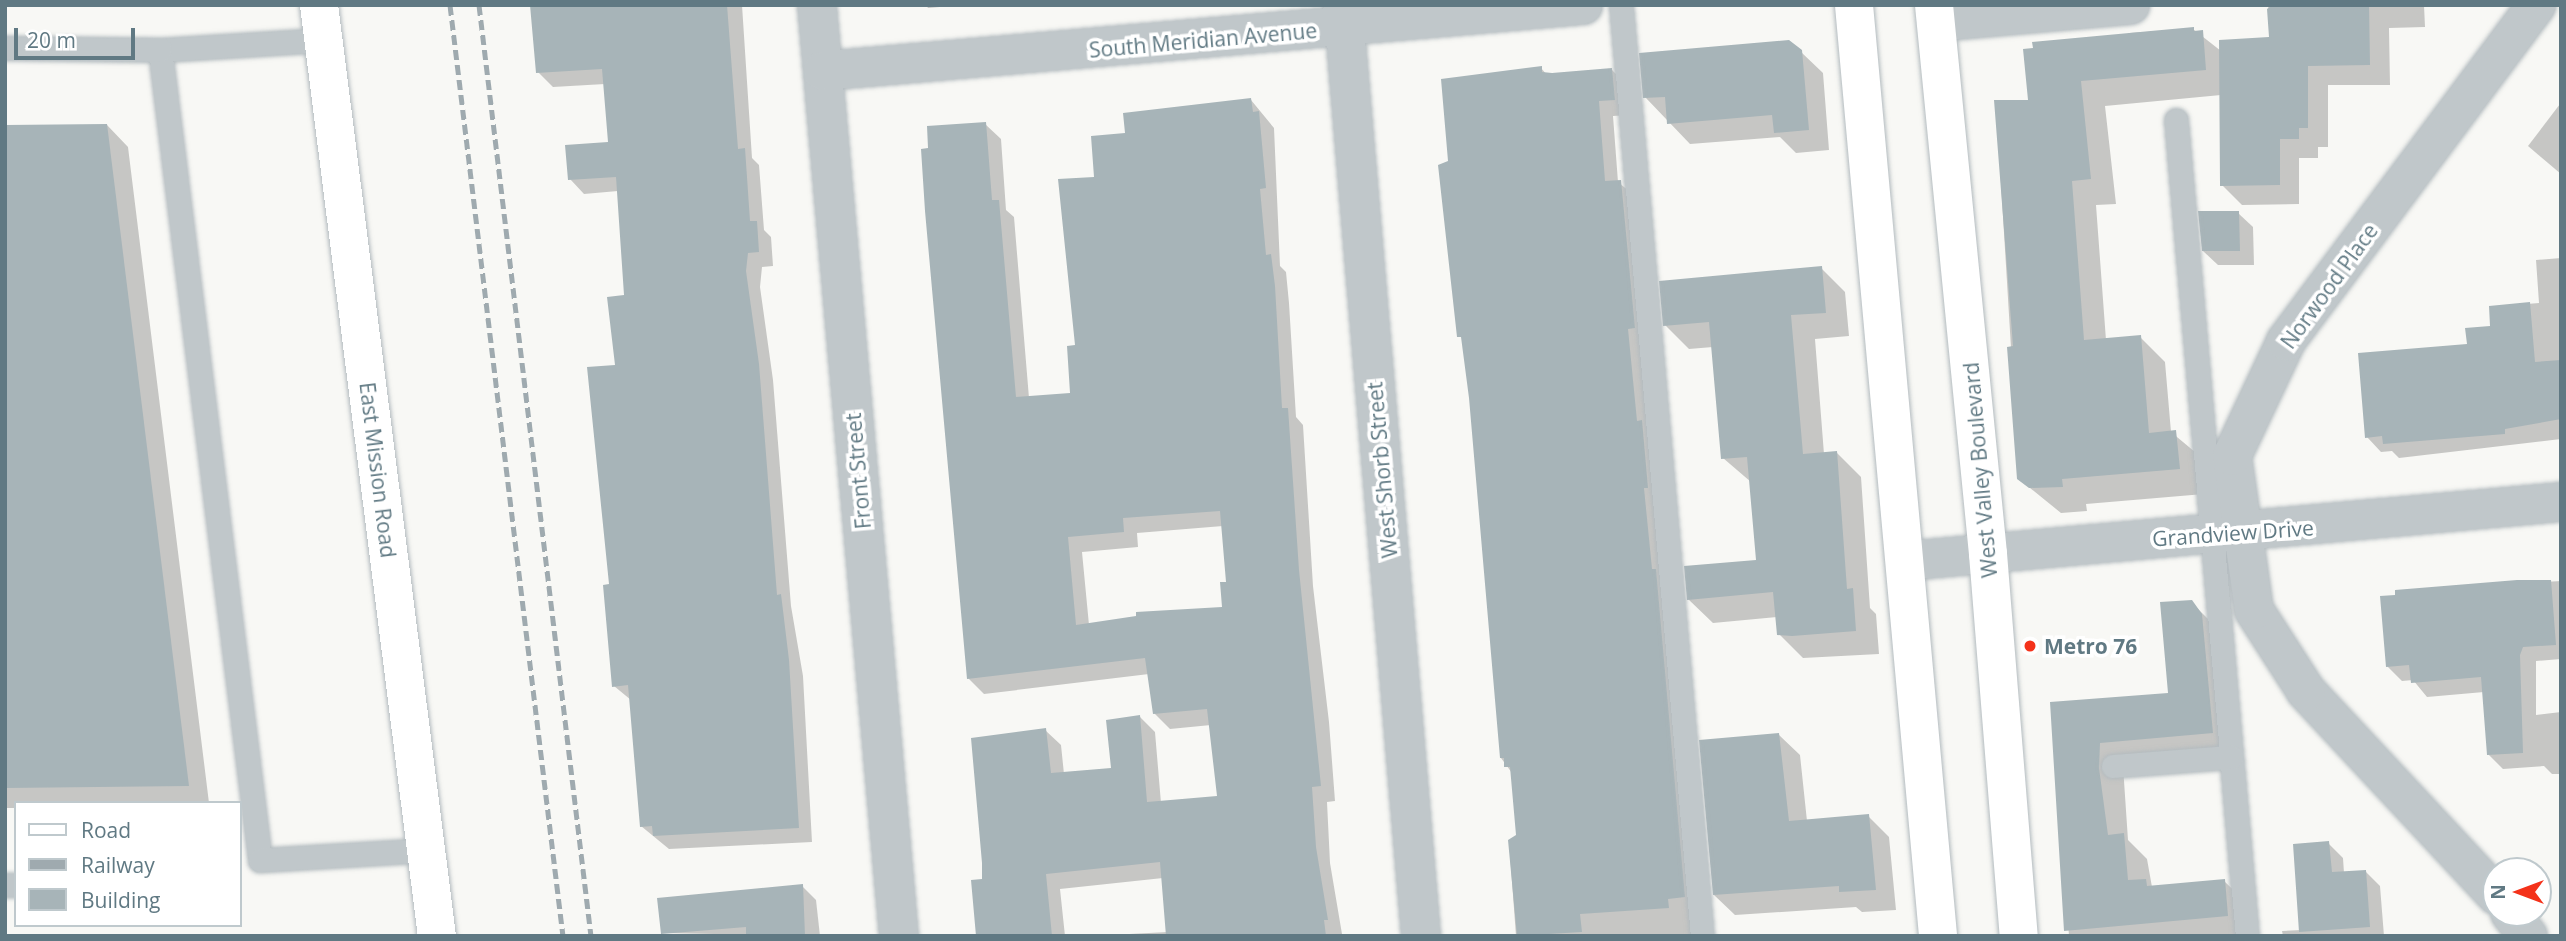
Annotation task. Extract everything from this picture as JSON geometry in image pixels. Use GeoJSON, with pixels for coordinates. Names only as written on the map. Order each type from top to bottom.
{"type":"FeatureCollection","features":[{"type":"Feature","properties":{"kind":"main road"},"geometry":{"type":"LineString","coordinates":[[1854,5],[1938,936]]}},
{"type":"Feature","properties":{"kind":"main road","name":"West Valley Boulevard"},"geometry":{"type":"LineString","coordinates":[[1935,13],[1988,554],[2019,936]]}},
{"type":"Feature","properties":{"kind":"main road","name":"East Mission Road"},"geometry":{"type":"LineString","coordinates":[[321,23],[437,936]]}},
{"type":"Feature","properties":{"kind":"street","name":"Front Street"},"geometry":{"type":"LineString","coordinates":[[817,5],[900,936]]}},
{"type":"Feature","properties":{"kind":"street","name":"South Meridian Avenue"},"geometry":{"type":"LineString","coordinates":[[823,71],[1344,17],[1583,5]]}},
{"type":"Feature","properties":{"kind":"street"},"geometry":{"type":"LineString","coordinates":[[1935,13],[2130,5]]}},
{"type":"Feature","properties":{"kind":"street","name":"Norwood Place"},"geometry":{"type":"LineString","coordinates":[[2482,880],[2306,691],[2254,610],[2227,532],[2232,456],[2286,341],[2536,5]]}},
{"type":"Feature","properties":{"kind":"street","name":"West Shorb Street"},"geometry":{"type":"LineString","coordinates":[[1344,17],[1420,936]]}},
{"type":"Feature","properties":{"kind":"street","name":"Grandview Drive"},"geometry":{"type":"LineString","coordinates":[[1905,561],[2561,502]]}},
{"type":"Feature","properties":{"kind":"lane"},"geometry":{"type":"LineString","coordinates":[[1621,5],[1702,936]]}},
{"type":"Feature","properties":{"kind":"lane"},"geometry":{"type":"LineString","coordinates":[[5,48],[160,50],[321,23]]}},
{"type":"Feature","properties":{"kind":"lane"},"geometry":{"type":"LineString","coordinates":[[160,50],[250,861],[426,850]]}},
{"type":"Feature","properties":{"kind":"lane"},"geometry":{"type":"LineString","coordinates":[[2176,120],[2227,532],[2231,757],[2246,936]]}},
{"type":"Feature","properties":{"kind":"lane"},"geometry":{"type":"LineString","coordinates":[[2113,766],[2231,757]]}},
{"type":"Feature","properties":{"kind":"building"},"geometry":{"type":"Polygon","coordinates":[[[530,5],[727,5],[738,149],[745,148],[750,221],[757,221],[759,252],[748,253],[746,271],[759,364],[777,595],[781,594],[789,660],[799,828],[653,836],[652,826],[640,827],[628,685],[612,687],[603,585],[609,584],[587,367],[615,365],[607,297],[624,295],[616,177],[568,180],[565,145],[608,142],[602,69],[536,73],[530,5]]]}},
{"type":"Feature","properties":{"kind":"building"},"geometry":{"type":"Polygon","coordinates":[[[2273,5],[2369,5],[2370,65],[2308,66],[2308,128],[2299,128],[2299,139],[2280,139],[2280,185],[2220,186],[2219,40],[2269,37],[2267,9],[2273,5]]]}},
{"type":"Feature","properties":{"kind":"building"},"geometry":{"type":"Polygon","coordinates":[[[2194,27],[2194,31],[2203,30],[2206,70],[2081,81],[2091,179],[2072,181],[2084,340],[2141,335],[2149,433],[2176,430],[2180,469],[2062,479],[2063,487],[2029,488],[2017,479],[2007,347],[2013,346],[1994,100],[2028,100],[2023,49],[2033,48],[2032,42],[2194,27]]]}},
{"type":"Feature","properties":{"kind":"building"},"geometry":{"type":"Polygon","coordinates":[[[1789,40],[1802,50],[1809,130],[1774,133],[1772,115],[1667,124],[1665,97],[1643,98],[1639,53],[1789,40]]]}},
{"type":"Feature","properties":{"kind":"building"},"geometry":{"type":"Polygon","coordinates":[[[1542,66],[1542,72],[1552,73],[1612,68],[1615,100],[1599,101],[1605,181],[1621,180],[1635,328],[1628,329],[1637,421],[1642,420],[1648,488],[1644,488],[1652,569],[1656,569],[1685,897],[1668,899],[1669,908],[1580,914],[1582,932],[1517,936],[1508,840],[1516,835],[1510,767],[1504,767],[1504,758],[1500,758],[1469,398],[1461,337],[1457,337],[1438,165],[1448,161],[1441,79],[1542,66]]]}},
{"type":"Feature","properties":{"kind":"building"},"geometry":{"type":"Polygon","coordinates":[[[1251,98],[1253,112],[1259,111],[1266,188],[1260,189],[1266,255],[1271,254],[1275,286],[1282,408],[1288,408],[1299,570],[1321,786],[1312,787],[1316,847],[1328,920],[1324,920],[1326,936],[1166,936],[1160,862],[1046,874],[1052,936],[976,936],[971,880],[982,879],[982,863],[971,738],[1046,728],[1051,773],[1111,768],[1106,720],[1140,715],[1147,802],[1217,796],[1207,709],[1153,714],[1145,658],[967,679],[925,211],[921,149],[928,148],[927,126],[986,122],[992,200],[999,200],[1016,397],[1070,393],[1067,346],[1075,345],[1058,179],[1094,177],[1091,136],[1125,133],[1123,113],[1251,98]],[[1220,511],[1123,518],[1124,532],[1068,537],[1076,625],[1136,616],[1136,612],[1222,607],[1220,582],[1226,582],[1220,511]]]}},
{"type":"Feature","properties":{"kind":"building"},"geometry":{"type":"Polygon","coordinates":[[[107,124],[189,786],[5,788],[5,125],[107,124]]]}},
{"type":"Feature","properties":{"kind":"building"},"geometry":{"type":"Polygon","coordinates":[[[2198,211],[2239,211],[2240,251],[2202,251],[2198,211]]]}},
{"type":"Feature","properties":{"kind":"building"},"geometry":{"type":"Polygon","coordinates":[[[1822,266],[1826,313],[1791,315],[1803,454],[1837,451],[1847,589],[1853,588],[1856,631],[1777,635],[1773,592],[1687,600],[1684,566],[1756,560],[1747,457],[1721,459],[1709,322],[1663,326],[1659,281],[1822,266]]]}},
{"type":"Feature","properties":{"kind":"building"},"geometry":{"type":"Polygon","coordinates":[[[2530,302],[2535,362],[2561,360],[2561,419],[2505,429],[2505,434],[2383,444],[2382,436],[2365,438],[2358,353],[2467,344],[2465,328],[2490,326],[2489,306],[2530,302]]]}},
{"type":"Feature","properties":{"kind":"building"},"geometry":{"type":"Polygon","coordinates":[[[2517,580],[2551,580],[2556,645],[2523,647],[2520,655],[2523,753],[2487,755],[2481,677],[2411,683],[2409,665],[2386,667],[2380,596],[2395,595],[2395,590],[2517,580]]]}},
{"type":"Feature","properties":{"kind":"building"},"geometry":{"type":"Polygon","coordinates":[[[2192,600],[2202,614],[2213,733],[2100,743],[2099,768],[2108,835],[2124,833],[2128,880],[2146,879],[2147,886],[2225,879],[2228,916],[2064,931],[2050,702],[2168,693],[2160,602],[2192,600]]]}},
{"type":"Feature","properties":{"kind":"building"},"geometry":{"type":"Polygon","coordinates":[[[1779,733],[1789,821],[1869,814],[1876,890],[1839,892],[1839,886],[1713,895],[1699,740],[1779,733]]]}},
{"type":"Feature","properties":{"kind":"building"},"geometry":{"type":"Polygon","coordinates":[[[2329,841],[2332,872],[2366,870],[2370,927],[2299,932],[2293,844],[2329,841]]]}},
{"type":"Feature","properties":{"kind":"building"},"geometry":{"type":"Polygon","coordinates":[[[803,884],[805,936],[746,936],[746,927],[661,934],[657,898],[803,884]]]}},
{"type":"Feature","properties":{"kind":"railway"},"geometry":{"type":"LineString","coordinates":[[450,5],[563,936]]}},
{"type":"Feature","properties":{"kind":"railway"},"geometry":{"type":"LineString","coordinates":[[479,5],[591,936]]}},
{"type":"Feature","properties":{"kind":"place","name":"Metro 76"},"geometry":{"type":"Point","coordinates":[2030,646]}}]}
